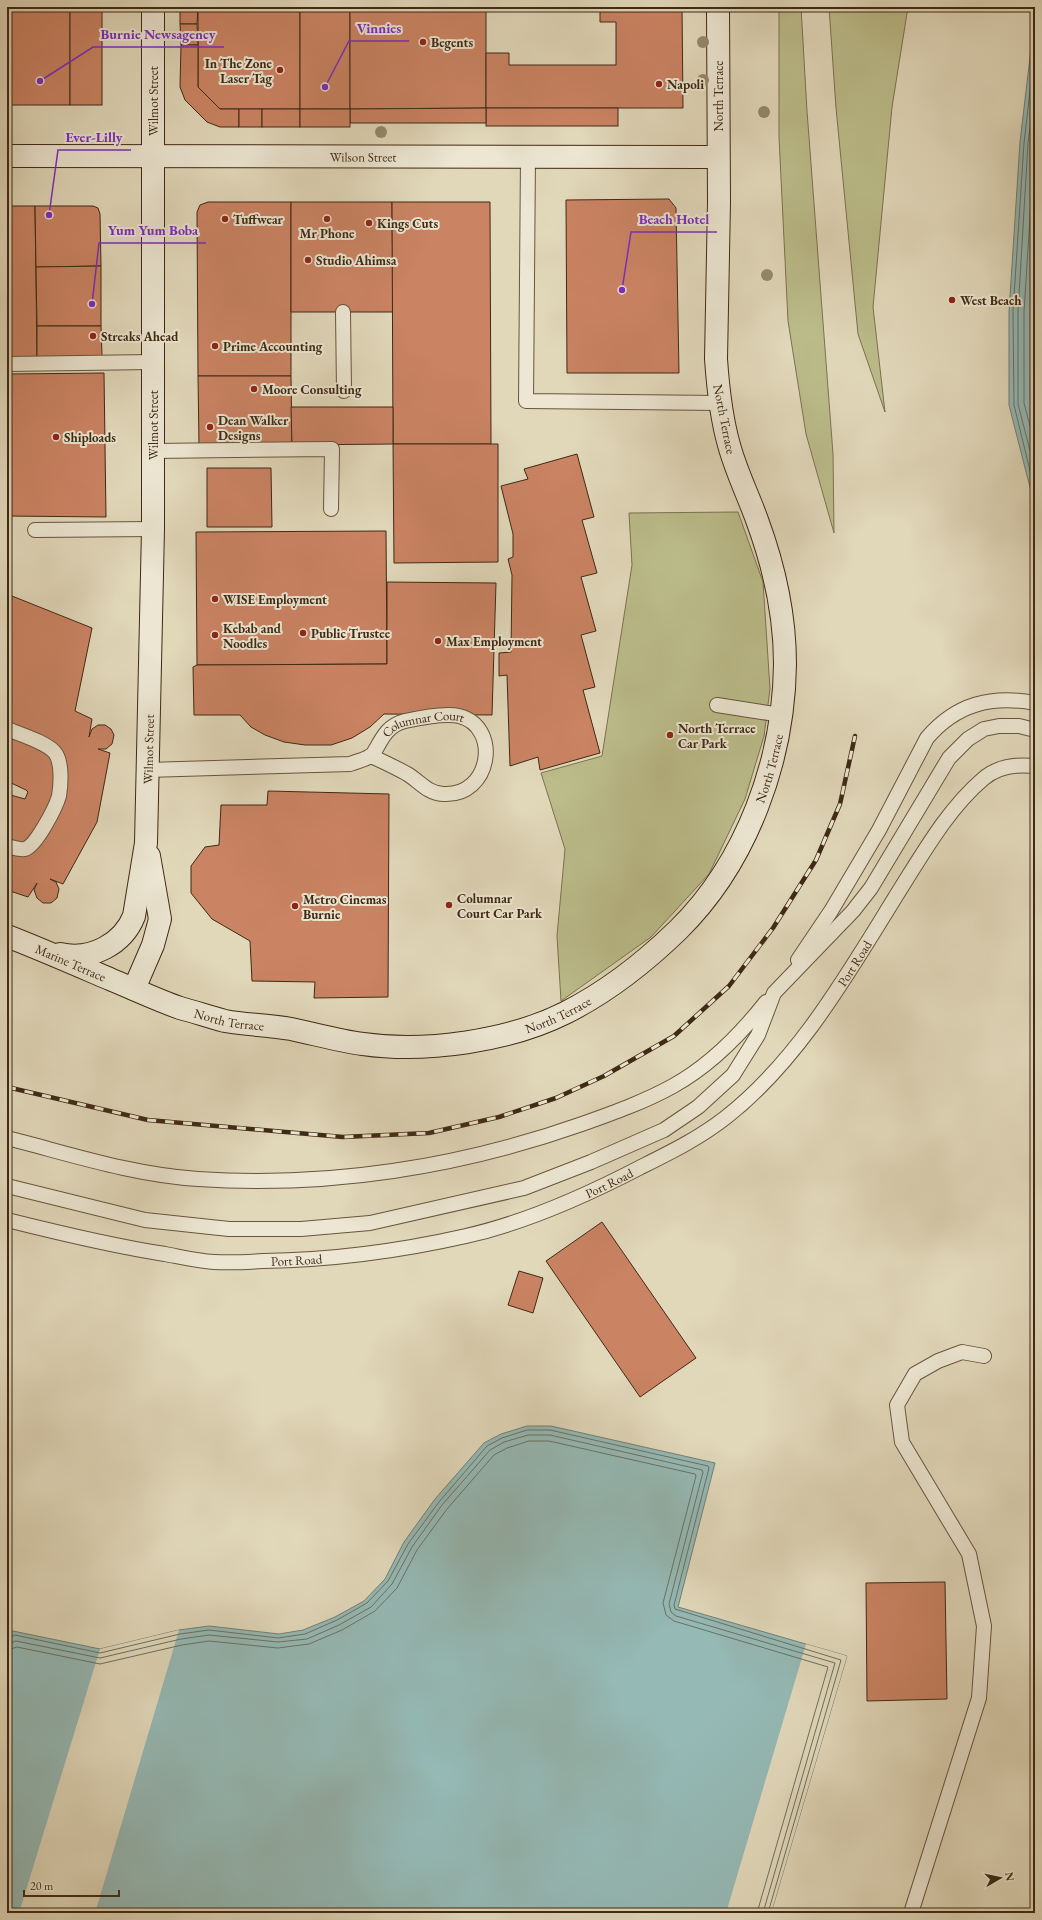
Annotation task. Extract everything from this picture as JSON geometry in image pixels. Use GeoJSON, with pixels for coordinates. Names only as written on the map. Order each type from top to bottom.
{"type":"FeatureCollection","features":[{"type":"Feature","properties":{"kind":"street","name":"Wilmot Street"},"geometry":{"type":"LineString","coordinates":[[46,951],[65,955],[92,953],[109,946],[124,935],[130,927],[134,916],[146,843],[153,529],[153,7]]}},
{"type":"Feature","properties":{"kind":"street","name":"North Terrace"},"geometry":{"type":"LineString","coordinates":[[134,989],[176,1007],[226,1021],[278,1027],[365,1044],[398,1047],[439,1046],[488,1038],[527,1028],[563,1014],[602,992],[636,968],[689,918],[733,859],[750,824],[768,770],[781,715],[785,667],[781,606],[757,520],[728,443],[720,404],[716,359],[718,7]]}},
{"type":"Feature","properties":{"kind":"street","name":"Wilson Street"},"geometry":{"type":"LineString","coordinates":[[7,156],[718,156]]}},
{"type":"Feature","properties":{"kind":"street","name":"Wilmot Street"},"geometry":{"type":"LineString","coordinates":[[134,989],[153,945],[160,919],[146,843]]}},
{"type":"Feature","properties":{"kind":"street","name":"Marine Terrace"},"geometry":{"type":"LineString","coordinates":[[7,936],[134,989]]}},
{"type":"Feature","properties":{"kind":"lane"},"geometry":{"type":"LineString","coordinates":[[528,156],[526,401],[720,404]]}},
{"type":"Feature","properties":{"kind":"lane"},"geometry":{"type":"LineString","coordinates":[[343,312],[344,391]]}},
{"type":"Feature","properties":{"kind":"lane"},"geometry":{"type":"LineString","coordinates":[[7,364],[152,362]]}},
{"type":"Feature","properties":{"kind":"lane"},"geometry":{"type":"LineString","coordinates":[[153,451],[332,449],[331,509]]}},
{"type":"Feature","properties":{"kind":"lane"},"geometry":{"type":"LineString","coordinates":[[35,530],[153,529]]}},
{"type":"Feature","properties":{"kind":"lane","name":"Port Road"},"geometry":{"type":"LineString","coordinates":[[7,1186],[145,1220],[229,1229],[301,1229],[370,1223],[524,1188],[591,1162],[664,1130],[698,1107],[733,1075],[758,1035],[774,993],[831,911],[879,830],[927,738],[936,727],[952,714],[966,706],[990,702],[1035,703]]}},
{"type":"Feature","properties":{"kind":"lane"},"geometry":{"type":"LineString","coordinates":[[717,705],[781,715]]}},
{"type":"Feature","properties":{"kind":"lane","name":"Columnar Court"},"geometry":{"type":"LineString","coordinates":[[147,770],[350,764],[372,756],[387,731],[395,725],[422,718],[441,716],[459,716],[473,722],[481,735],[486,749],[485,764],[481,776],[464,789],[444,794],[429,791],[409,775],[372,756]]}},
{"type":"Feature","properties":{"kind":"lane","name":"Port Road"},"geometry":{"type":"LineString","coordinates":[[7,1138],[118,1167],[196,1179],[306,1181],[390,1172],[474,1156],[549,1136],[630,1107],[673,1086],[703,1066],[731,1042],[774,993],[853,911],[871,888],[932,784],[949,758],[968,739],[984,729],[998,726],[1019,726],[1035,730]]}},
{"type":"Feature","properties":{"kind":"lane"},"geometry":{"type":"LineString","coordinates":[[7,729],[51,748],[56,754],[60,770],[59,796],[45,824],[31,845],[24,849],[7,846]]}},
{"type":"Feature","properties":{"kind":"lane","name":"Port Road"},"geometry":{"type":"LineString","coordinates":[[7,1220],[141,1250],[212,1262],[301,1261],[380,1252],[468,1236],[546,1211],[617,1180],[696,1139],[727,1116],[756,1091],[784,1062],[818,1015],[863,949],[921,857],[957,805],[985,777],[1007,765],[1035,766]]}},
{"type":"Feature","properties":{"kind":"lane"},"geometry":{"type":"LineString","coordinates":[[911,1913],[979,1698],[984,1626],[969,1554],[902,1442],[897,1404],[915,1374],[938,1361],[962,1352],[984,1356]]}},
{"type":"Feature","properties":{"kind":"green space"},"geometry":{"type":"Polygon","coordinates":[[[779,7],[801,7],[807,111],[833,454],[834,533],[806,434],[788,321],[779,137],[779,7]]]}},
{"type":"Feature","properties":{"kind":"green space"},"geometry":{"type":"Polygon","coordinates":[[[829,7],[908,7],[892,107],[873,307],[885,412],[858,334],[836,108],[829,7]]]}},
{"type":"Feature","properties":{"kind":"green space"},"geometry":{"type":"Polygon","coordinates":[[[738,512],[763,582],[770,689],[764,736],[745,799],[709,874],[651,937],[561,1001],[557,936],[565,849],[541,773],[602,756],[632,565],[629,513],[738,512]]]}},
{"type":"Feature","properties":{"kind":"water"},"geometry":{"type":"Polygon","coordinates":[[[1035,15],[1035,507],[1009,405],[1009,312],[1020,142],[1035,15]]]}},
{"type":"Feature","properties":{"kind":"water"},"geometry":{"type":"Polygon","coordinates":[[[527,1426],[551,1426],[715,1463],[678,1607],[847,1656],[771,1913],[7,1913],[7,1636],[13,1631],[100,1649],[179,1630],[209,1626],[279,1634],[303,1630],[335,1617],[364,1601],[385,1579],[404,1542],[435,1499],[484,1443],[501,1434],[527,1426]]]}},
{"type":"Feature","properties":{"kind":"pier"},"geometry":{"type":"Polygon","coordinates":[[[179,1630],[95,1913],[19,1913],[100,1649],[179,1630]]]}},
{"type":"Feature","properties":{"kind":"pier"},"geometry":{"type":"Polygon","coordinates":[[[806,1644],[847,1656],[771,1913],[726,1913],[806,1644]]]}},
{"type":"Feature","properties":{"kind":"building"},"geometry":{"type":"Polygon","coordinates":[[[7,7],[102,7],[102,10],[7,10],[7,7]]]}},
{"type":"Feature","properties":{"kind":"building"},"geometry":{"type":"Polygon","coordinates":[[[180,7],[198,7],[197,24],[180,24],[180,7]]]}},
{"type":"Feature","properties":{"kind":"building"},"geometry":{"type":"Polygon","coordinates":[[[198,7],[300,7],[300,109],[220,109],[198,87],[198,7]]]}},
{"type":"Feature","properties":{"kind":"building"},"geometry":{"type":"Polygon","coordinates":[[[300,7],[350,7],[350,109],[300,109],[300,7]]]}},
{"type":"Feature","properties":{"kind":"building"},"geometry":{"type":"Polygon","coordinates":[[[350,7],[486,7],[486,108],[350,109],[350,7]]]}},
{"type":"Feature","properties":{"kind":"building"},"geometry":{"type":"Polygon","coordinates":[[[600,7],[682,7],[683,108],[486,108],[486,53],[509,53],[509,65],[616,65],[616,22],[600,22],[600,7]]]}},
{"type":"Feature","properties":{"kind":"building"},"geometry":{"type":"Polygon","coordinates":[[[7,10],[10,10],[11,105],[7,105],[7,10]]]}},
{"type":"Feature","properties":{"kind":"building"},"geometry":{"type":"Polygon","coordinates":[[[10,10],[70,10],[70,105],[11,105],[10,10]]]}},
{"type":"Feature","properties":{"kind":"building"},"geometry":{"type":"Polygon","coordinates":[[[70,10],[102,10],[102,105],[70,105],[70,10]]]}},
{"type":"Feature","properties":{"kind":"building"},"geometry":{"type":"Polygon","coordinates":[[[180,24],[197,24],[198,45],[181,45],[180,24]]]}},
{"type":"Feature","properties":{"kind":"building"},"geometry":{"type":"Polygon","coordinates":[[[181,45],[198,45],[198,87],[220,109],[239,109],[239,127],[220,127],[207,122],[185,100],[180,87],[181,45]]]}},
{"type":"Feature","properties":{"kind":"building"},"geometry":{"type":"Polygon","coordinates":[[[486,108],[618,108],[618,126],[486,126],[486,108]]]}},
{"type":"Feature","properties":{"kind":"building"},"geometry":{"type":"Polygon","coordinates":[[[486,108],[486,123],[350,123],[350,109],[486,108]]]}},
{"type":"Feature","properties":{"kind":"building"},"geometry":{"type":"Polygon","coordinates":[[[239,109],[262,109],[262,127],[239,127],[239,109]]]}},
{"type":"Feature","properties":{"kind":"building"},"geometry":{"type":"Polygon","coordinates":[[[262,109],[300,109],[300,127],[262,127],[262,109]]]}},
{"type":"Feature","properties":{"kind":"building"},"geometry":{"type":"Polygon","coordinates":[[[300,109],[350,109],[350,127],[300,127],[300,109]]]}},
{"type":"Feature","properties":{"kind":"building"},"geometry":{"type":"Polygon","coordinates":[[[669,199],[676,208],[679,373],[567,373],[566,200],[669,199]]]}},
{"type":"Feature","properties":{"kind":"building"},"geometry":{"type":"Polygon","coordinates":[[[208,202],[291,202],[291,376],[198,376],[197,212],[200,205],[208,202]]]}},
{"type":"Feature","properties":{"kind":"building"},"geometry":{"type":"Polygon","coordinates":[[[291,202],[392,202],[393,312],[291,312],[291,202]]]}},
{"type":"Feature","properties":{"kind":"building"},"geometry":{"type":"Polygon","coordinates":[[[392,202],[490,202],[491,444],[393,444],[392,202]]]}},
{"type":"Feature","properties":{"kind":"building"},"geometry":{"type":"Polygon","coordinates":[[[7,206],[35,206],[37,357],[8,359],[7,206]]]}},
{"type":"Feature","properties":{"kind":"building"},"geometry":{"type":"Polygon","coordinates":[[[35,206],[93,206],[98,208],[100,214],[101,266],[36,267],[35,206]]]}},
{"type":"Feature","properties":{"kind":"building"},"geometry":{"type":"Polygon","coordinates":[[[101,266],[101,326],[37,326],[36,267],[101,266]]]}},
{"type":"Feature","properties":{"kind":"building"},"geometry":{"type":"Polygon","coordinates":[[[37,326],[101,326],[102,356],[37,357],[37,326]]]}},
{"type":"Feature","properties":{"kind":"building","name":"Shiploads"},"geometry":{"type":"Polygon","coordinates":[[[104,373],[106,517],[7,516],[7,374],[104,373]]]}},
{"type":"Feature","properties":{"kind":"building"},"geometry":{"type":"Polygon","coordinates":[[[198,376],[291,376],[292,445],[199,445],[198,376]]]}},
{"type":"Feature","properties":{"kind":"building"},"geometry":{"type":"Polygon","coordinates":[[[291,407],[393,407],[393,444],[292,445],[291,407]]]}},
{"type":"Feature","properties":{"kind":"building"},"geometry":{"type":"Polygon","coordinates":[[[393,444],[498,444],[498,562],[394,563],[393,444]]]}},
{"type":"Feature","properties":{"kind":"building"},"geometry":{"type":"Polygon","coordinates":[[[577,454],[594,517],[582,520],[597,573],[581,577],[596,631],[581,635],[595,687],[583,690],[600,753],[540,770],[538,757],[510,766],[507,675],[499,676],[499,653],[511,652],[512,575],[508,559],[513,557],[513,534],[501,486],[528,479],[524,469],[577,454]]]}},
{"type":"Feature","properties":{"kind":"building"},"geometry":{"type":"Polygon","coordinates":[[[207,468],[271,468],[272,527],[207,527],[207,468]]]}},
{"type":"Feature","properties":{"kind":"building"},"geometry":{"type":"Polygon","coordinates":[[[386,531],[387,664],[197,665],[196,532],[386,531]]]}},
{"type":"Feature","properties":{"kind":"building"},"geometry":{"type":"Polygon","coordinates":[[[387,582],[496,583],[492,715],[384,714],[370,727],[352,738],[331,745],[305,745],[284,742],[265,735],[251,727],[240,715],[194,715],[193,667],[197,665],[387,664],[387,582]]]}},
{"type":"Feature","properties":{"kind":"building"},"geometry":{"type":"Polygon","coordinates":[[[7,594],[92,628],[75,711],[92,719],[89,737],[92,729],[98,725],[105,725],[111,729],[114,735],[112,744],[106,749],[98,749],[110,753],[97,822],[63,884],[50,879],[56,882],[59,889],[57,898],[51,903],[43,903],[37,898],[34,890],[37,883],[28,897],[7,890],[7,794],[25,799],[28,792],[7,781],[7,594]]]}},
{"type":"Feature","properties":{"kind":"building","name":"Metro Cinemas Burnie"},"geometry":{"type":"Polygon","coordinates":[[[268,791],[389,794],[388,997],[314,998],[315,982],[252,981],[250,941],[212,919],[191,893],[191,866],[205,847],[219,845],[221,805],[267,805],[268,791]]]}},
{"type":"Feature","properties":{"kind":"building"},"geometry":{"type":"Polygon","coordinates":[[[602,1222],[696,1358],[640,1397],[546,1261],[602,1222]]]}},
{"type":"Feature","properties":{"kind":"building"},"geometry":{"type":"Polygon","coordinates":[[[519,1271],[543,1278],[533,1313],[508,1305],[519,1271]]]}},
{"type":"Feature","properties":{"kind":"building"},"geometry":{"type":"Polygon","coordinates":[[[945,1582],[947,1699],[867,1701],[866,1583],[945,1582]]]}},
{"type":"Feature","properties":{"kind":"railway"},"geometry":{"type":"LineString","coordinates":[[7,1087],[148,1120],[343,1137],[429,1133],[499,1117],[556,1098],[604,1076],[674,1036],[729,986],[773,928],[816,860],[840,804],[855,736]]}},
{"type":"Feature","properties":{"kind":"place","name":"Begents"},"geometry":{"type":"Point","coordinates":[423,42]}},
{"type":"Feature","properties":{"kind":"place","name":"In The Zone Laser Tag"},"geometry":{"type":"Point","coordinates":[280,70]}},
{"type":"Feature","properties":{"kind":"place","name":"Burnie Newsagency"},"geometry":{"type":"Point","coordinates":[40,81]}},
{"type":"Feature","properties":{"kind":"place","name":"Napoli"},"geometry":{"type":"Point","coordinates":[659,84]}},
{"type":"Feature","properties":{"kind":"place","name":"Vinnies"},"geometry":{"type":"Point","coordinates":[325,87]}},
{"type":"Feature","properties":{"kind":"place","name":"Ever-Lilly"},"geometry":{"type":"Point","coordinates":[49,215]}},
{"type":"Feature","properties":{"kind":"place","name":"Tuffwear"},"geometry":{"type":"Point","coordinates":[225,219]}},
{"type":"Feature","properties":{"kind":"place","name":"Mr Phone"},"geometry":{"type":"Point","coordinates":[327,219]}},
{"type":"Feature","properties":{"kind":"place","name":"Kings Cuts"},"geometry":{"type":"Point","coordinates":[369,223]}},
{"type":"Feature","properties":{"kind":"place","name":"Studio Ahimsa"},"geometry":{"type":"Point","coordinates":[308,260]}},
{"type":"Feature","properties":{"kind":"place","name":"Beach Hotel"},"geometry":{"type":"Point","coordinates":[622,290]}},
{"type":"Feature","properties":{"kind":"place","name":"West Beach"},"geometry":{"type":"Point","coordinates":[952,300]}},
{"type":"Feature","properties":{"kind":"place","name":"Yum Yum Boba"},"geometry":{"type":"Point","coordinates":[92,304]}},
{"type":"Feature","properties":{"kind":"place","name":"Streaks Ahead"},"geometry":{"type":"Point","coordinates":[93,336]}},
{"type":"Feature","properties":{"kind":"place","name":"Prime Accounting"},"geometry":{"type":"Point","coordinates":[215,346]}},
{"type":"Feature","properties":{"kind":"place","name":"Moore Consulting"},"geometry":{"type":"Point","coordinates":[254,389]}},
{"type":"Feature","properties":{"kind":"place","name":"Dean Walker Designs"},"geometry":{"type":"Point","coordinates":[210,427]}},
{"type":"Feature","properties":{"kind":"place","name":"Shiploads"},"geometry":{"type":"Point","coordinates":[56,437]}},
{"type":"Feature","properties":{"kind":"place","name":"WISE Employment"},"geometry":{"type":"Point","coordinates":[215,599]}},
{"type":"Feature","properties":{"kind":"place","name":"Public Trustee"},"geometry":{"type":"Point","coordinates":[303,633]}},
{"type":"Feature","properties":{"kind":"place","name":"Kebab and Noodles"},"geometry":{"type":"Point","coordinates":[215,635]}},
{"type":"Feature","properties":{"kind":"place","name":"Max Employment"},"geometry":{"type":"Point","coordinates":[438,641]}},
{"type":"Feature","properties":{"kind":"place","name":"North Terrace Car Park"},"geometry":{"type":"Point","coordinates":[670,735]}},
{"type":"Feature","properties":{"kind":"place","name":"Columnar Court Car Park"},"geometry":{"type":"Point","coordinates":[449,905]}},
{"type":"Feature","properties":{"kind":"place","name":"Metro Cinemas Burnie"},"geometry":{"type":"Point","coordinates":[295,906]}}]}
